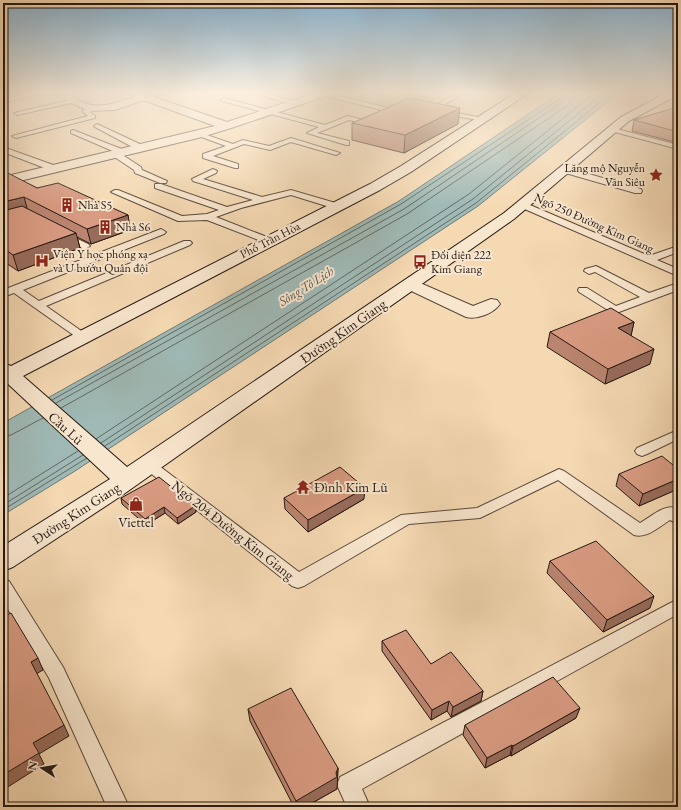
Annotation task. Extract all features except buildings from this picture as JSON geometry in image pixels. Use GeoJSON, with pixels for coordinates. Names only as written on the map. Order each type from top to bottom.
{"type":"FeatureCollection","features":[{"type":"Feature","properties":{"kind":"main road"},"geometry":{"type":"LineString","coordinates":[[3,181],[213,130]]}},
{"type":"Feature","properties":{"kind":"main road","name":"Phố Trần Hòa"},"geometry":{"type":"LineString","coordinates":[[5,374],[83,337],[336,206],[406,169],[468,130]]}},
{"type":"Feature","properties":{"kind":"main road","name":"Đường Kim Giang"},"geometry":{"type":"LineString","coordinates":[[3,560],[117,472],[149,465],[411,284],[523,205],[613,130]]}},
{"type":"Feature","properties":{"kind":"main road"},"geometry":{"type":"LineString","coordinates":[[411,284],[473,312],[491,304]]}},
{"type":"Feature","properties":{"kind":"main road","name":"Cầu Lủ"},"geometry":{"type":"LineString","coordinates":[[5,374],[117,472]]}},
{"type":"Feature","properties":{"kind":"lane"},"geometry":{"type":"LineString","coordinates":[[16,136],[41,130]]}},
{"type":"Feature","properties":{"kind":"lane"},"geometry":{"type":"LineString","coordinates":[[105,130],[142,148]]}},
{"type":"Feature","properties":{"kind":"lane"},"geometry":{"type":"LineString","coordinates":[[319,130],[310,133],[346,143]]}},
{"type":"Feature","properties":{"kind":"lane"},"geometry":{"type":"LineString","coordinates":[[613,130],[678,147]]}},
{"type":"Feature","properties":{"kind":"lane"},"geometry":{"type":"LineString","coordinates":[[73,132],[119,153],[138,169],[138,171],[161,184],[227,210]]}},
{"type":"Feature","properties":{"kind":"lane"},"geometry":{"type":"LineString","coordinates":[[198,134],[233,146]]}},
{"type":"Feature","properties":{"kind":"lane"},"geometry":{"type":"LineString","coordinates":[[235,166],[206,156],[243,142],[270,148],[291,140],[336,153]]}},
{"type":"Feature","properties":{"kind":"lane"},"geometry":{"type":"LineString","coordinates":[[3,149],[53,168]]}},
{"type":"Feature","properties":{"kind":"lane"},"geometry":{"type":"LineString","coordinates":[[565,170],[638,191]]}},
{"type":"Feature","properties":{"kind":"lane"},"geometry":{"type":"LineString","coordinates":[[213,171],[196,179],[263,200]]}},
{"type":"Feature","properties":{"kind":"lane"},"geometry":{"type":"LineString","coordinates":[[115,192],[181,218],[208,216],[291,192],[336,206]]}},
{"type":"Feature","properties":{"kind":"lane","name":"Ngõ 250 Đường Kim Giang"},"geometry":{"type":"LineString","coordinates":[[523,205],[678,273]]}},
{"type":"Feature","properties":{"kind":"lane"},"geometry":{"type":"LineString","coordinates":[[208,216],[269,241]]}},
{"type":"Feature","properties":{"kind":"lane"},"geometry":{"type":"LineString","coordinates":[[52,229],[85,246]]}},
{"type":"Feature","properties":{"kind":"lane"},"geometry":{"type":"LineString","coordinates":[[3,294],[161,232]]}},
{"type":"Feature","properties":{"kind":"lane"},"geometry":{"type":"LineString","coordinates":[[38,305],[187,243]]}},
{"type":"Feature","properties":{"kind":"lane"},"geometry":{"type":"LineString","coordinates":[[648,260],[678,249]]}},
{"type":"Feature","properties":{"kind":"lane"},"geometry":{"type":"LineString","coordinates":[[589,272],[596,269],[648,297]]}},
{"type":"Feature","properties":{"kind":"lane"},"geometry":{"type":"LineString","coordinates":[[584,290],[615,310],[678,286]]}},
{"type":"Feature","properties":{"kind":"lane"},"geometry":{"type":"LineString","coordinates":[[15,289],[83,337]]}},
{"type":"Feature","properties":{"kind":"lane"},"geometry":{"type":"LineString","coordinates":[[642,450],[678,434]]}},
{"type":"Feature","properties":{"kind":"lane","name":"Ngõ 204 Đường Kim Giang"},"geometry":{"type":"LineString","coordinates":[[149,465],[298,582],[406,519],[480,513],[559,474],[640,531],[670,512],[678,518]]}},
{"type":"Feature","properties":{"kind":"lane"},"geometry":{"type":"LineString","coordinates":[[3,586],[56,673],[118,807]]}},
{"type":"Feature","properties":{"kind":"lane"},"geometry":{"type":"LineString","coordinates":[[359,807],[348,785],[678,606]]}},
{"type":"Feature","properties":{"kind":"water","name":"Sông Tô Lịch"},"geometry":{"type":"Polygon","coordinates":[[[505,130],[573,130],[478,206],[75,471],[3,515],[3,423],[399,201],[505,130]]]}},
{"type":"Feature","properties":{"kind":"place","name":"Lăng mộ Nguyễn Văn Siêu"},"geometry":{"type":"Point","coordinates":[656,175]}},
{"type":"Feature","properties":{"kind":"place","name":"Nhà S5"},"geometry":{"type":"Point","coordinates":[67,205]}},
{"type":"Feature","properties":{"kind":"place","name":"Nhà S6"},"geometry":{"type":"Point","coordinates":[105,227]}},
{"type":"Feature","properties":{"kind":"place","name":"Viện Y học phóng xạ và U bướu Quân đội"},"geometry":{"type":"Point","coordinates":[42,261]}},
{"type":"Feature","properties":{"kind":"place","name":"Đối diện 222 Kim Giang"},"geometry":{"type":"Point","coordinates":[420,262]}},
{"type":"Feature","properties":{"kind":"place","name":"Đình Kim Lũ"},"geometry":{"type":"Point","coordinates":[303,487]}},
{"type":"Feature","properties":{"kind":"place","name":"Viettel"},"geometry":{"type":"Point","coordinates":[136,504]}}]}
